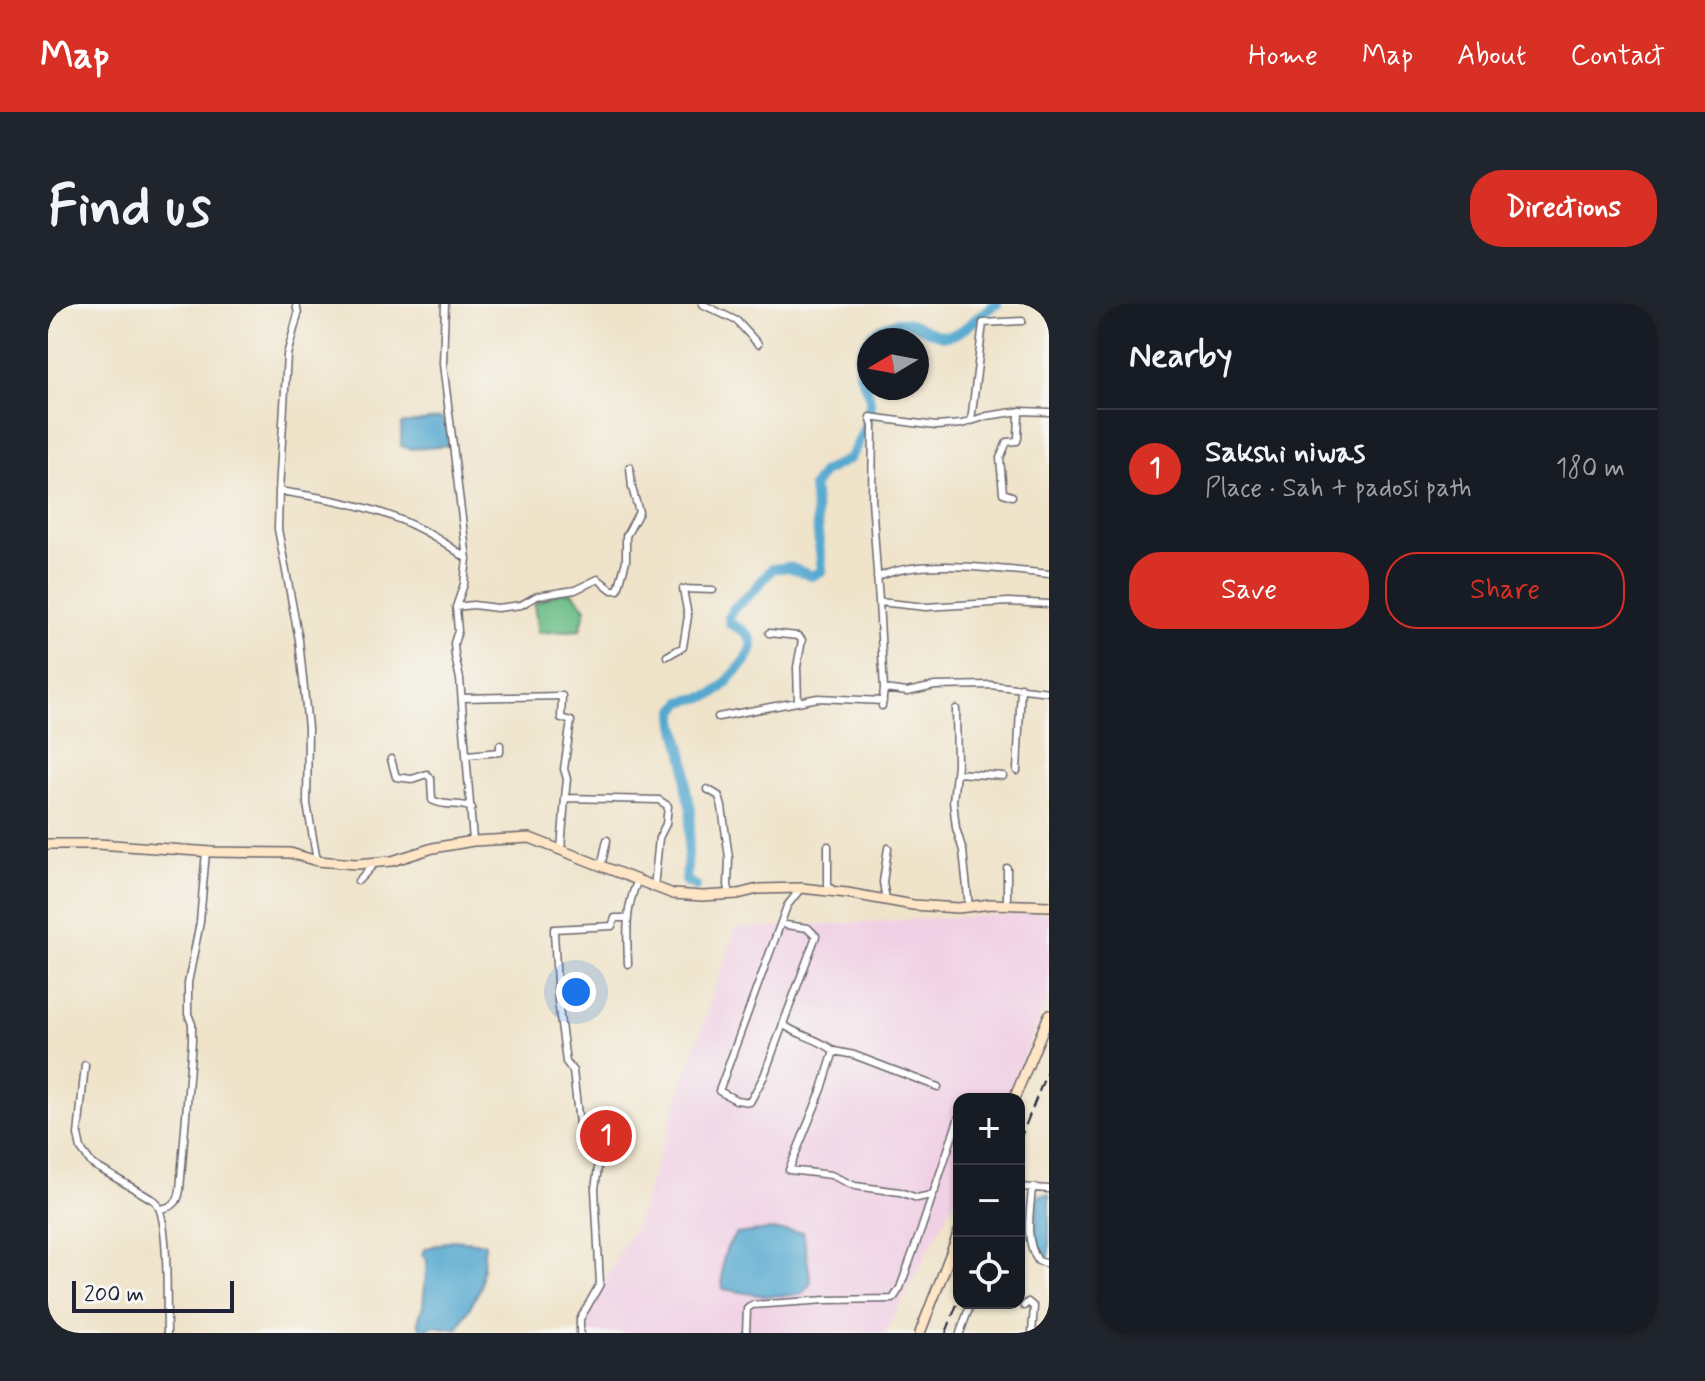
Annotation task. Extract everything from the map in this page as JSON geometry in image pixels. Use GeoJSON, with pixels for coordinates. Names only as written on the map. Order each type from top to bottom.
{"type":"FeatureCollection","features":[{"type":"Feature","properties":{"kind":"main road"},"geometry":{"type":"LineString","coordinates":[[48,844],[290,853],[317,861],[356,864],[473,841],[530,838],[673,894],[702,896],[758,889],[801,888],[913,905],[1049,906]]}},
{"type":"Feature","properties":{"kind":"main road"},"geometry":{"type":"LineString","coordinates":[[1016,1093],[1049,1015]]}},
{"type":"Feature","properties":{"kind":"main road"},"geometry":{"type":"LineString","coordinates":[[920,1333],[957,1237]]}},
{"type":"Feature","properties":{"kind":"street"},"geometry":{"type":"LineString","coordinates":[[296,304],[298,314],[287,355],[278,529],[299,640],[308,728],[307,804],[317,861]]}},
{"type":"Feature","properties":{"kind":"street"},"geometry":{"type":"LineString","coordinates":[[445,304],[443,364],[467,559],[464,584],[456,607],[458,631],[454,643],[462,698],[473,841]]}},
{"type":"Feature","properties":{"kind":"street"},"geometry":{"type":"LineString","coordinates":[[702,304],[737,321],[758,344]]}},
{"type":"Feature","properties":{"kind":"street"},"geometry":{"type":"LineString","coordinates":[[971,421],[983,323],[1022,321]]}},
{"type":"Feature","properties":{"kind":"street"},"geometry":{"type":"LineString","coordinates":[[1012,496],[1003,493],[1000,458],[1007,442],[1017,441],[1021,411]]}},
{"type":"Feature","properties":{"kind":"street"},"geometry":{"type":"LineString","coordinates":[[718,717],[818,698],[882,703],[884,689],[872,499],[873,426],[870,417],[936,426],[1021,411],[1049,412]]}},
{"type":"Feature","properties":{"kind":"street"},"geometry":{"type":"LineString","coordinates":[[456,607],[521,605],[537,596],[575,590],[598,579],[612,590],[618,590],[626,561],[626,536],[639,512],[630,467]]}},
{"type":"Feature","properties":{"kind":"street"},"geometry":{"type":"LineString","coordinates":[[279,491],[393,514],[467,559]]}},
{"type":"Feature","properties":{"kind":"street"},"geometry":{"type":"LineString","coordinates":[[877,578],[907,567],[967,567],[1049,574]]}},
{"type":"Feature","properties":{"kind":"street"},"geometry":{"type":"LineString","coordinates":[[667,656],[683,647],[688,616],[683,589],[713,590]]}},
{"type":"Feature","properties":{"kind":"street"},"geometry":{"type":"LineString","coordinates":[[879,602],[926,607],[1009,602],[1049,604]]}},
{"type":"Feature","properties":{"kind":"street"},"geometry":{"type":"LineString","coordinates":[[769,633],[798,636],[802,640],[797,667],[798,702]]}},
{"type":"Feature","properties":{"kind":"street"},"geometry":{"type":"LineString","coordinates":[[884,689],[907,692],[935,686],[1021,687],[1049,692]]}},
{"type":"Feature","properties":{"kind":"street"},"geometry":{"type":"LineString","coordinates":[[1017,771],[1021,687]]}},
{"type":"Feature","properties":{"kind":"street"},"geometry":{"type":"LineString","coordinates":[[462,698],[562,696],[561,718],[571,721],[564,769],[567,779],[561,850]]}},
{"type":"Feature","properties":{"kind":"street"},"geometry":{"type":"LineString","coordinates":[[956,709],[953,801],[963,851],[969,907]]}},
{"type":"Feature","properties":{"kind":"street"},"geometry":{"type":"LineString","coordinates":[[467,755],[500,752],[500,745]]}},
{"type":"Feature","properties":{"kind":"street"},"geometry":{"type":"LineString","coordinates":[[391,759],[396,777],[412,779],[427,774],[431,779],[432,800],[443,806],[463,804],[472,808]]}},
{"type":"Feature","properties":{"kind":"street"},"geometry":{"type":"LineString","coordinates":[[956,773],[1003,776]]}},
{"type":"Feature","properties":{"kind":"street"},"geometry":{"type":"LineString","coordinates":[[707,789],[719,796],[722,807],[730,894]]}},
{"type":"Feature","properties":{"kind":"street"},"geometry":{"type":"LineString","coordinates":[[565,798],[659,800],[668,806],[666,824],[659,838],[654,888]]}},
{"type":"Feature","properties":{"kind":"street"},"geometry":{"type":"LineString","coordinates":[[601,867],[607,840]]}},
{"type":"Feature","properties":{"kind":"street"},"geometry":{"type":"LineString","coordinates":[[828,846],[828,886],[834,891]]}},
{"type":"Feature","properties":{"kind":"street"},"geometry":{"type":"LineString","coordinates":[[886,900],[883,882],[888,848]]}},
{"type":"Feature","properties":{"kind":"street"},"geometry":{"type":"LineString","coordinates":[[161,1209],[178,1201],[180,1190],[192,1041],[188,983],[200,922],[206,851]]}},
{"type":"Feature","properties":{"kind":"street"},"geometry":{"type":"LineString","coordinates":[[358,881],[376,862]]}},
{"type":"Feature","properties":{"kind":"street"},"geometry":{"type":"LineString","coordinates":[[1007,868],[1007,904]]}},
{"type":"Feature","properties":{"kind":"street"},"geometry":{"type":"LineString","coordinates":[[628,964],[627,918],[637,882]]}},
{"type":"Feature","properties":{"kind":"street"},"geometry":{"type":"LineString","coordinates":[[786,925],[808,928],[816,936],[764,1076],[750,1102],[736,1100],[718,1089],[787,906],[801,888]]}},
{"type":"Feature","properties":{"kind":"street"},"geometry":{"type":"LineString","coordinates":[[580,1333],[580,1319],[600,1284],[595,1189],[599,1160],[580,1133],[573,1071],[566,1062],[558,1001],[554,929],[612,926],[615,918],[627,918]]}},
{"type":"Feature","properties":{"kind":"street"},"geometry":{"type":"LineString","coordinates":[[783,1024],[790,1030],[816,1038],[834,1051],[854,1055],[938,1087]]}},
{"type":"Feature","properties":{"kind":"street"},"geometry":{"type":"LineString","coordinates":[[834,1051],[790,1172],[831,1175],[855,1186],[900,1192],[917,1198],[935,1191]]}},
{"type":"Feature","properties":{"kind":"street"},"geometry":{"type":"LineString","coordinates":[[85,1065],[78,1135],[81,1149],[92,1164],[155,1201],[161,1209],[167,1333]]}},
{"type":"Feature","properties":{"kind":"street"},"geometry":{"type":"LineString","coordinates":[[746,1333],[747,1309],[752,1305],[893,1299],[900,1288],[953,1136]]}},
{"type":"Feature","properties":{"kind":"street"},"geometry":{"type":"LineString","coordinates":[[589,1145],[623,1145]]}},
{"type":"Feature","properties":{"kind":"street"},"geometry":{"type":"LineString","coordinates":[[1025,1188],[1049,1189]]}},
{"type":"Feature","properties":{"kind":"street"},"geometry":{"type":"LineString","coordinates":[[1032,1189],[1031,1251],[1038,1261],[1049,1264]]}},
{"type":"Feature","properties":{"kind":"street"},"geometry":{"type":"LineString","coordinates":[[1025,1305],[1028,1302],[1034,1307],[1032,1333]]}},
{"type":"Feature","properties":{"kind":"street"},"geometry":{"type":"LineString","coordinates":[[960,1333],[969,1309]]}},
{"type":"Feature","properties":{"kind":"shaded area"},"geometry":{"type":"Polygon","coordinates":[[[1049,912],[1049,995],[1009,1093],[953,1093],[953,1203],[885,1333],[583,1333],[585,1315],[637,1221],[735,929],[1049,912]]]}},
{"type":"Feature","properties":{"kind":"green space"},"geometry":{"type":"Polygon","coordinates":[[[560,592],[573,593],[586,608],[580,630],[538,633],[534,604],[560,592]]]}},
{"type":"Feature","properties":{"kind":"water"},"geometry":{"type":"Polygon","coordinates":[[[441,418],[446,425],[449,445],[411,449],[401,446],[401,424],[441,418]]]}},
{"type":"Feature","properties":{"kind":"water"},"geometry":{"type":"Polygon","coordinates":[[[1049,1194],[1049,1260],[1040,1254],[1035,1236],[1038,1198],[1049,1194]]]}},
{"type":"Feature","properties":{"kind":"water"},"geometry":{"type":"Polygon","coordinates":[[[769,1230],[803,1232],[811,1283],[801,1295],[764,1296],[723,1289],[723,1260],[736,1234],[769,1230]]]}},
{"type":"Feature","properties":{"kind":"water"},"geometry":{"type":"Polygon","coordinates":[[[452,1240],[485,1243],[481,1287],[458,1329],[432,1326],[422,1333],[418,1321],[423,1306],[427,1260],[422,1255],[424,1249],[452,1240]]]}},
{"type":"Feature","properties":{"kind":"waterway"},"geometry":{"type":"LineString","coordinates":[[696,886],[686,881],[691,809],[675,711],[682,702],[716,692],[745,661],[752,648],[751,641],[741,629],[730,624],[729,617],[732,610],[772,569],[789,567],[812,576],[822,571],[813,487],[823,472],[849,459],[863,432],[870,402],[859,365],[867,342],[879,330],[901,322],[939,335],[953,335],[997,304]]}},
{"type":"Feature","properties":{"kind":"railway"},"geometry":{"type":"LineString","coordinates":[[1025,1127],[1049,1066]]}},
{"type":"Feature","properties":{"kind":"railway"},"geometry":{"type":"LineString","coordinates":[[946,1333],[955,1309]]}},
{"type":"Feature","properties":{"kind":"place","name":"Sakshi niwas"},"geometry":{"type":"Point","coordinates":[606,1136]}}]}
